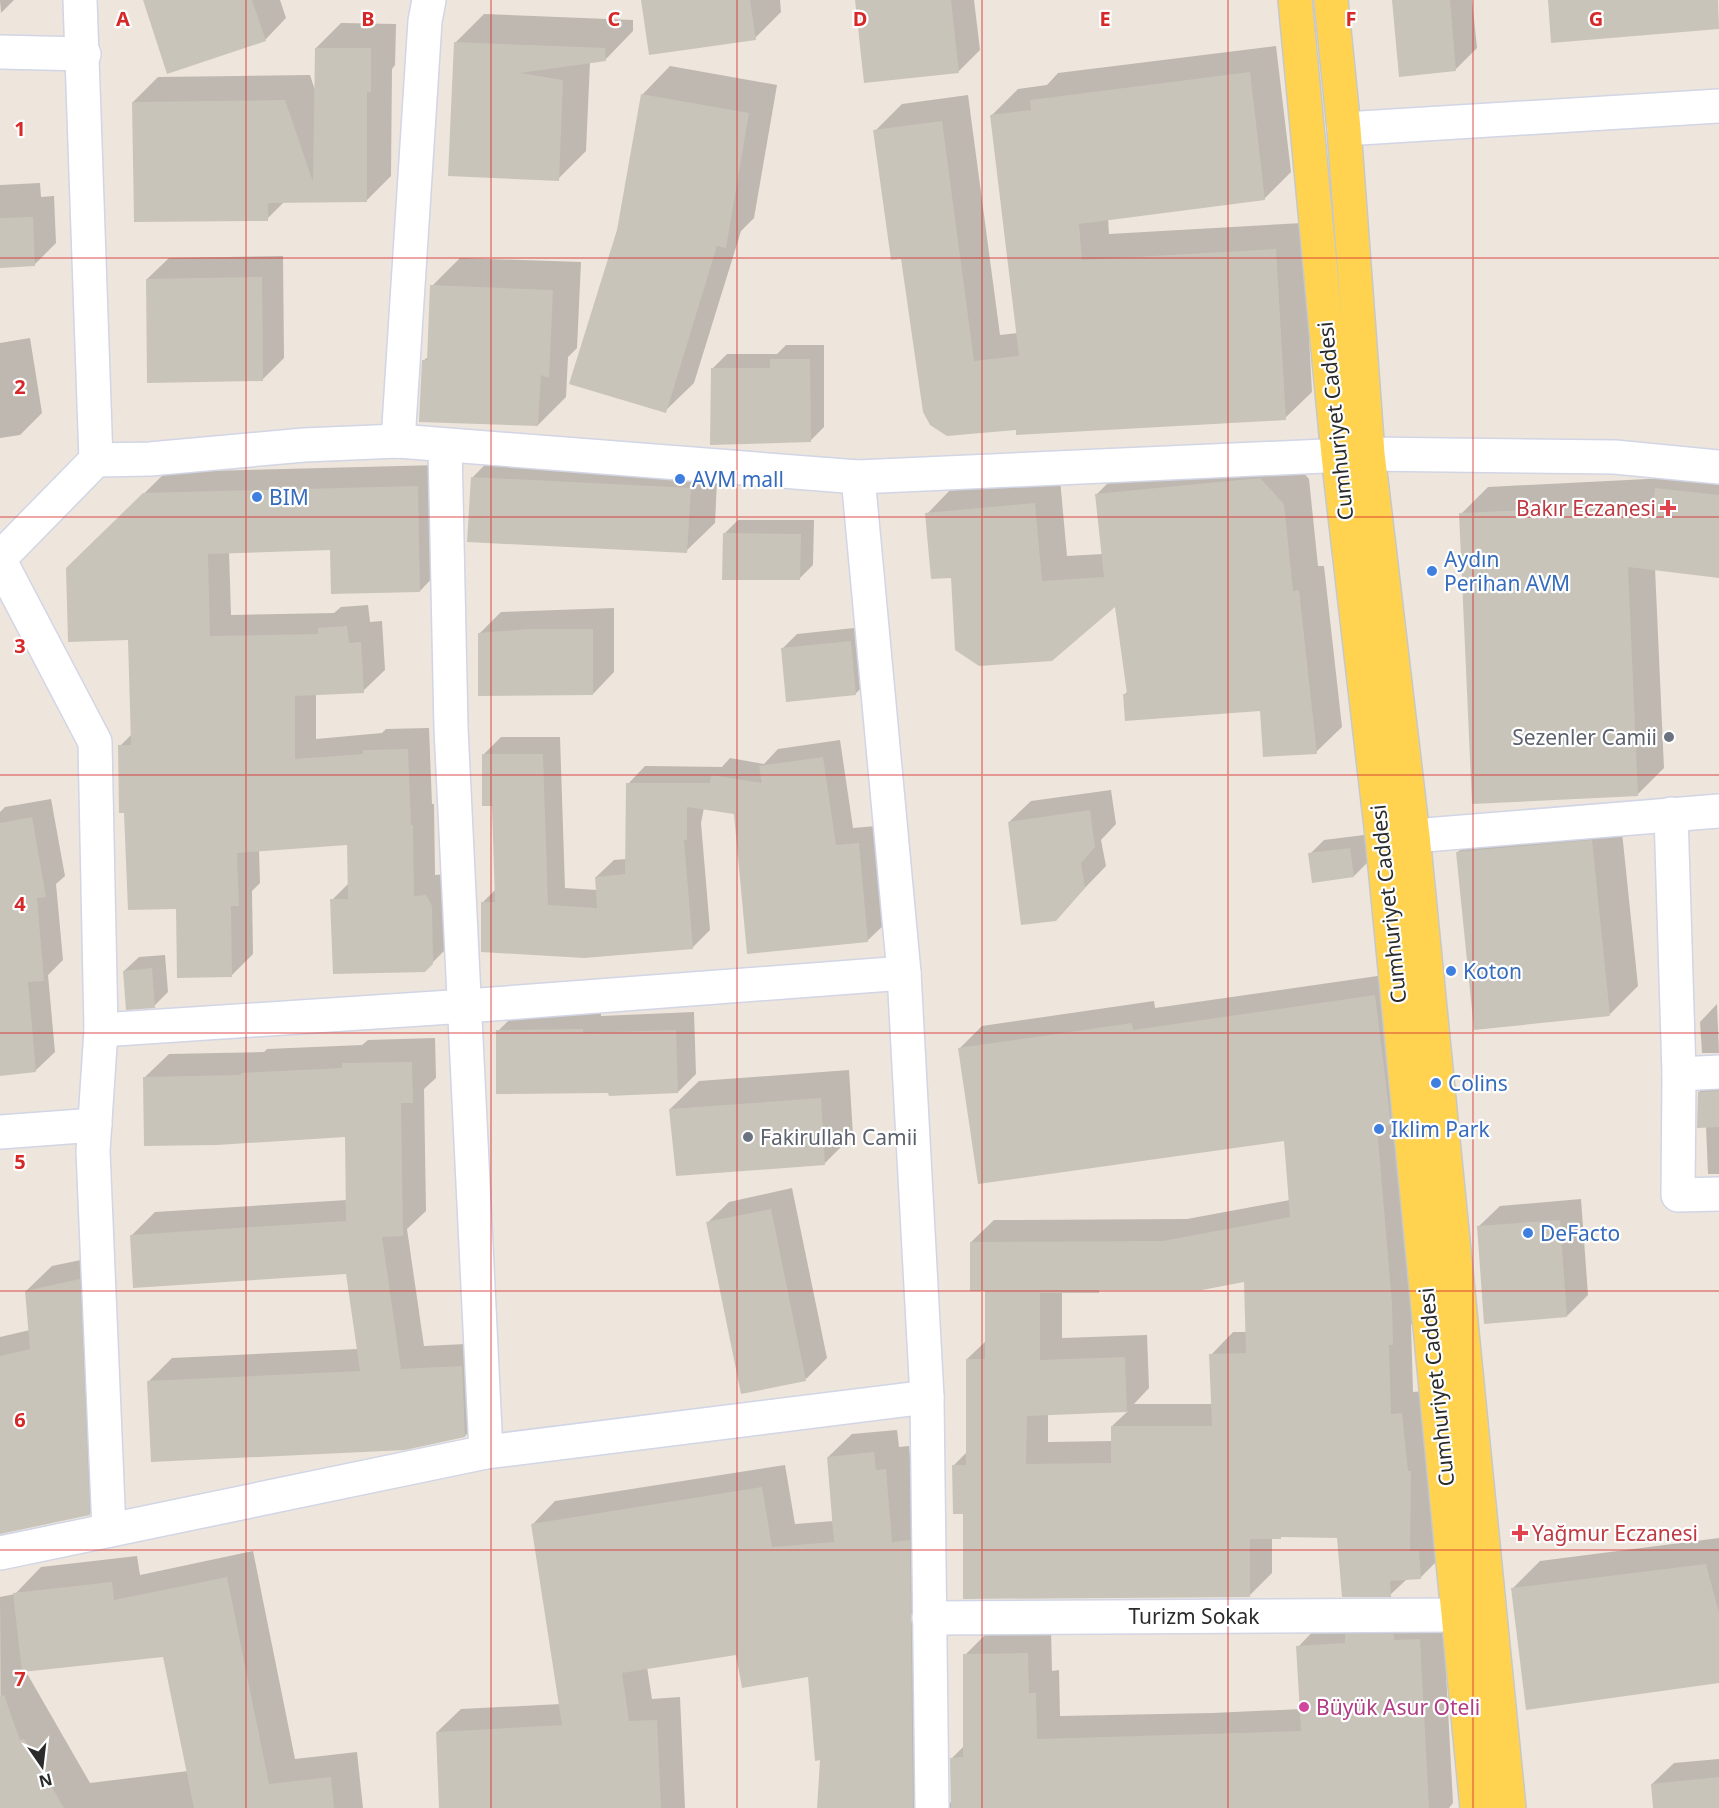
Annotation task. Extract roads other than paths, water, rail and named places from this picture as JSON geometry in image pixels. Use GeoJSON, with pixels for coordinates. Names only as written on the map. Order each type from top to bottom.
{"type":"FeatureCollection","features":[{"type":"Feature","properties":{"kind":"main road","name":"Cumhuriyet Caddesi"},"geometry":{"type":"LineString","coordinates":[[1295,0],[1353,454],[1413,836],[1509,1808]]}},
{"type":"Feature","properties":{"kind":"main road","name":"Cumhuriyet Caddesi"},"geometry":{"type":"LineString","coordinates":[[1330,0],[1344,129],[1353,454],[1382,836],[1477,1808]]}},
{"type":"Feature","properties":{"kind":"street"},"geometry":{"type":"LineString","coordinates":[[80,0],[84,54],[96,460]]}},
{"type":"Feature","properties":{"kind":"street"},"geometry":{"type":"LineString","coordinates":[[398,441],[425,21],[429,0]]}},
{"type":"Feature","properties":{"kind":"street"},"geometry":{"type":"LineString","coordinates":[[0,52],[84,54]]}},
{"type":"Feature","properties":{"kind":"street"},"geometry":{"type":"LineString","coordinates":[[1344,129],[1719,106]]}},
{"type":"Feature","properties":{"kind":"street"},"geometry":{"type":"LineString","coordinates":[[110,1530],[93,1151],[101,1030],[95,742],[0,560],[96,460],[150,459],[304,444],[398,441],[858,477],[1353,454],[1615,458],[1719,467]]}},
{"type":"Feature","properties":{"kind":"street"},"geometry":{"type":"LineString","coordinates":[[445,446],[451,728],[486,1452]]}},
{"type":"Feature","properties":{"kind":"street"},"geometry":{"type":"LineString","coordinates":[[858,477],[904,973],[927,1397],[932,1808]]}},
{"type":"Feature","properties":{"kind":"street"},"geometry":{"type":"LineString","coordinates":[[1413,836],[1719,811]]}},
{"type":"Feature","properties":{"kind":"street"},"geometry":{"type":"LineString","coordinates":[[1671,814],[1679,1074],[1678,1195],[1719,1194]]}},
{"type":"Feature","properties":{"kind":"street"},"geometry":{"type":"LineString","coordinates":[[101,1030],[466,1006],[904,973]]}},
{"type":"Feature","properties":{"kind":"street"},"geometry":{"type":"LineString","coordinates":[[1679,1074],[1719,1072]]}},
{"type":"Feature","properties":{"kind":"street"},"geometry":{"type":"LineString","coordinates":[[0,1132],[96,1125]]}},
{"type":"Feature","properties":{"kind":"street"},"geometry":{"type":"LineString","coordinates":[[0,1553],[486,1452],[927,1397]]}},
{"type":"Feature","properties":{"kind":"street","name":"Turizm Sokak"},"geometry":{"type":"LineString","coordinates":[[929,1618],[1458,1615]]}},
{"type":"Feature","properties":{"kind":"place","name":"AVM mall"},"geometry":{"type":"Point","coordinates":[680,479]}},
{"type":"Feature","properties":{"kind":"place","name":"BIM"},"geometry":{"type":"Point","coordinates":[257,497]}},
{"type":"Feature","properties":{"kind":"place","name":"Bakır Eczanesi"},"geometry":{"type":"Point","coordinates":[1668,508]}},
{"type":"Feature","properties":{"kind":"place","name":"Aydın Perihan AVM"},"geometry":{"type":"Point","coordinates":[1432,571]}},
{"type":"Feature","properties":{"kind":"place","name":"Sezenler Camii"},"geometry":{"type":"Point","coordinates":[1669,737]}},
{"type":"Feature","properties":{"kind":"place","name":"Koton"},"geometry":{"type":"Point","coordinates":[1451,971]}},
{"type":"Feature","properties":{"kind":"place","name":"Colins"},"geometry":{"type":"Point","coordinates":[1436,1083]}},
{"type":"Feature","properties":{"kind":"place","name":"Iklim Park"},"geometry":{"type":"Point","coordinates":[1379,1129]}},
{"type":"Feature","properties":{"kind":"place","name":"Fakirullah Camii"},"geometry":{"type":"Point","coordinates":[748,1137]}},
{"type":"Feature","properties":{"kind":"place","name":"DeFacto"},"geometry":{"type":"Point","coordinates":[1528,1233]}},
{"type":"Feature","properties":{"kind":"place","name":"Yağmur Eczanesi"},"geometry":{"type":"Point","coordinates":[1520,1533]}},
{"type":"Feature","properties":{"kind":"place","name":"Büyük Asur Oteli"},"geometry":{"type":"Point","coordinates":[1304,1707]}}]}
